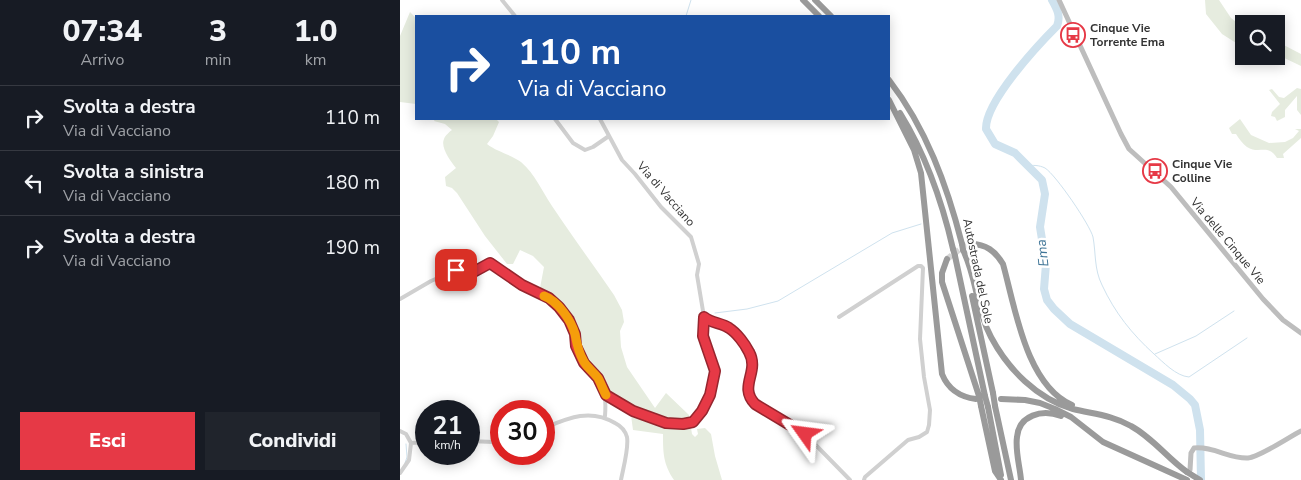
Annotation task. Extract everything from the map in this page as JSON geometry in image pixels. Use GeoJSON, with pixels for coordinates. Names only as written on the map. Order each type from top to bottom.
{"type":"FeatureCollection","features":[{"type":"Feature","properties":{"kind":"highway"},"geometry":{"type":"LineString","coordinates":[[803,0],[818,15]]}},
{"type":"Feature","properties":{"kind":"highway"},"geometry":{"type":"LineString","coordinates":[[815,0],[830,15]]}},
{"type":"Feature","properties":{"kind":"highway","name":"Autostrada del Sole"},"geometry":{"type":"LineString","coordinates":[[890,81],[913,115],[936,163],[951,204],[963,247],[1011,480]]}},
{"type":"Feature","properties":{"kind":"highway","name":"Autostrada del Sole"},"geometry":{"type":"LineString","coordinates":[[890,97],[914,136],[928,166],[946,221],[954,253],[980,397],[1001,480]]}},
{"type":"Feature","properties":{"kind":"highway"},"geometry":{"type":"LineString","coordinates":[[890,102],[914,150],[921,173],[942,374],[954,391],[966,397],[980,397],[942,282],[942,273],[947,259]]}},
{"type":"Feature","properties":{"kind":"highway"},"geometry":{"type":"LineString","coordinates":[[971,244],[990,249],[1003,264],[1026,347],[1046,385],[1068,403],[1091,413]]}},
{"type":"Feature","properties":{"kind":"highway"},"geometry":{"type":"LineString","coordinates":[[963,247],[968,259],[982,316],[992,338],[1015,370],[1049,399],[1070,408],[1114,418],[1131,426],[1148,437],[1187,475]]}},
{"type":"Feature","properties":{"kind":"highway"},"geometry":{"type":"LineString","coordinates":[[1001,399],[1025,400],[1056,409],[1102,442],[1200,480]]}},
{"type":"Feature","properties":{"kind":"highway"},"geometry":{"type":"LineString","coordinates":[[1021,480],[1017,437],[1019,427],[1026,420],[1033,414],[1043,412],[1059,415],[1078,423]]}},
{"type":"Feature","properties":{"kind":"street"},"geometry":{"type":"LineString","coordinates":[[502,0],[514,15]]}},
{"type":"Feature","properties":{"kind":"street","name":"Via delle Cinque Vie"},"geometry":{"type":"LineString","coordinates":[[1059,0],[1120,134],[1129,149],[1171,188],[1275,312],[1301,333]]}},
{"type":"Feature","properties":{"kind":"street"},"geometry":{"type":"LineString","coordinates":[[555,120],[573,144],[585,150],[594,147],[609,136]]}},
{"type":"Feature","properties":{"kind":"street","name":"Via di Vacciano"},"geometry":{"type":"LineString","coordinates":[[601,120],[622,160],[661,207],[691,237],[699,264],[697,275],[704,317],[703,336],[715,371],[710,395],[702,411],[693,422],[683,424],[666,423],[633,411],[606,395]]}},
{"type":"Feature","properties":{"kind":"street"},"geometry":{"type":"LineString","coordinates":[[400,299],[456,270],[468,275],[490,263],[522,285],[549,298],[569,320],[575,334],[576,346],[584,363],[598,378],[606,395],[605,416]]}},
{"type":"Feature","properties":{"kind":"street"},"geometry":{"type":"LineString","coordinates":[[839,318],[918,266],[923,268],[920,339],[930,410],[929,425],[926,432],[919,438],[908,440],[865,477],[864,480]]}},
{"type":"Feature","properties":{"kind":"street"},"geometry":{"type":"LineString","coordinates":[[704,317],[728,328],[738,336],[750,353],[753,365],[748,385],[750,398],[755,404],[805,434],[850,480]]}},
{"type":"Feature","properties":{"kind":"street"},"geometry":{"type":"LineString","coordinates":[[555,424],[579,415],[590,414],[605,416],[622,427],[627,438],[621,480]]}},
{"type":"Feature","properties":{"kind":"street"},"geometry":{"type":"LineString","coordinates":[[400,431],[406,434],[411,443],[409,460],[400,473]]}},
{"type":"Feature","properties":{"kind":"street"},"geometry":{"type":"LineString","coordinates":[[1187,475],[1198,449],[1252,458],[1301,431]]}},
{"type":"Feature","properties":{"kind":"street"},"geometry":{"type":"LineString","coordinates":[[411,443],[415,443]]}},
{"type":"Feature","properties":{"kind":"shaded area"},"geometry":{"type":"Polygon","coordinates":[[[1205,0],[1219,0],[1235,21],[1235,42],[1222,34],[1206,14],[1205,0]]]}},
{"type":"Feature","properties":{"kind":"shaded area"},"geometry":{"type":"Polygon","coordinates":[[[410,12],[415,17],[415,104],[400,102],[400,36],[410,12]]]}},
{"type":"Feature","properties":{"kind":"shaded area"},"geometry":{"type":"Polygon","coordinates":[[[1285,46],[1301,54],[1301,66],[1285,58],[1285,46]]]}},
{"type":"Feature","properties":{"kind":"shaded area"},"geometry":{"type":"Polygon","coordinates":[[[1297,88],[1301,89],[1301,115],[1297,110],[1297,96],[1285,110],[1285,117],[1277,121],[1275,117],[1271,116],[1272,112],[1280,104],[1269,90],[1272,89],[1279,97],[1284,98],[1297,88]]]}},
{"type":"Feature","properties":{"kind":"shaded area"},"geometry":{"type":"Polygon","coordinates":[[[1240,119],[1251,135],[1269,143],[1285,142],[1293,138],[1299,131],[1295,129],[1301,129],[1301,138],[1283,154],[1284,158],[1277,158],[1270,151],[1255,150],[1247,147],[1236,134],[1232,134],[1229,128],[1240,119]]]}},
{"type":"Feature","properties":{"kind":"shaded area"},"geometry":{"type":"Polygon","coordinates":[[[497,120],[499,122],[487,144],[521,162],[534,177],[614,295],[622,310],[624,322],[620,331],[621,347],[627,367],[655,408],[666,393],[689,415],[692,434],[695,437],[698,434],[697,429],[705,428],[711,434],[722,480],[674,480],[664,458],[663,434],[633,430],[630,408],[612,396],[588,375],[577,360],[573,347],[573,334],[557,303],[540,288],[544,267],[533,256],[520,250],[513,264],[507,264],[485,236],[457,193],[452,188],[446,186],[445,177],[456,168],[443,146],[447,134],[452,130],[445,124],[434,121],[497,120]]]}},
{"type":"Feature","properties":{"kind":"waterway"},"geometry":{"type":"LineString","coordinates":[[686,15],[691,0]]}},
{"type":"Feature","properties":{"kind":"waterway","name":"Ema"},"geometry":{"type":"LineString","coordinates":[[1052,0],[1057,10],[1057,26],[1025,60],[1003,90],[994,104],[986,129],[995,144],[1015,153],[1042,180],[1045,194],[1040,227],[1046,264],[1044,289],[1047,300],[1070,324],[1173,385],[1190,399],[1195,405],[1200,430],[1201,480]]}},
{"type":"Feature","properties":{"kind":"waterway"},"geometry":{"type":"LineString","coordinates":[[1027,166],[1045,168],[1057,180],[1072,201],[1091,231],[1098,273],[1113,305],[1138,339],[1170,368],[1179,374],[1189,377],[1247,338]]}},
{"type":"Feature","properties":{"kind":"waterway"},"geometry":{"type":"LineString","coordinates":[[715,313],[747,309],[778,301],[892,233],[921,224]]}},
{"type":"Feature","properties":{"kind":"waterway"},"geometry":{"type":"LineString","coordinates":[[1155,354],[1196,336],[1234,311]]}},
{"type":"Feature","properties":{"kind":"waterway"},"geometry":{"type":"LineString","coordinates":[[405,463],[407,457],[406,444]]}},
{"type":"Feature","properties":{"kind":"tunnel"},"geometry":{"type":"LineString","coordinates":[[947,259],[964,246],[971,244]]}},
{"type":"Feature","properties":{"kind":"slow traffic"},"geometry":{"type":"LineString","coordinates":[[544,296],[559,307],[569,320],[575,334],[576,346],[584,363],[598,378],[606,395]]}},
{"type":"Feature","properties":{"kind":"place","name":"Cinque Vie Torrente Ema"},"geometry":{"type":"Point","coordinates":[1073,35]}},
{"type":"Feature","properties":{"kind":"place","name":"Cinque Vie Colline"},"geometry":{"type":"Point","coordinates":[1155,171]}},
{"type":"Feature","properties":{"kind":"route"},"geometry":{"type":"LineString","coordinates":[[456,270],[468,275],[490,263],[522,285],[549,298],[569,320],[575,334],[576,346],[584,363],[598,378],[606,395],[633,411],[666,423],[683,424],[693,422],[702,411],[710,395],[715,371],[703,336],[704,317],[728,328],[738,336],[750,353],[753,365],[748,385],[750,398],[755,404],[805,434]]}}]}
